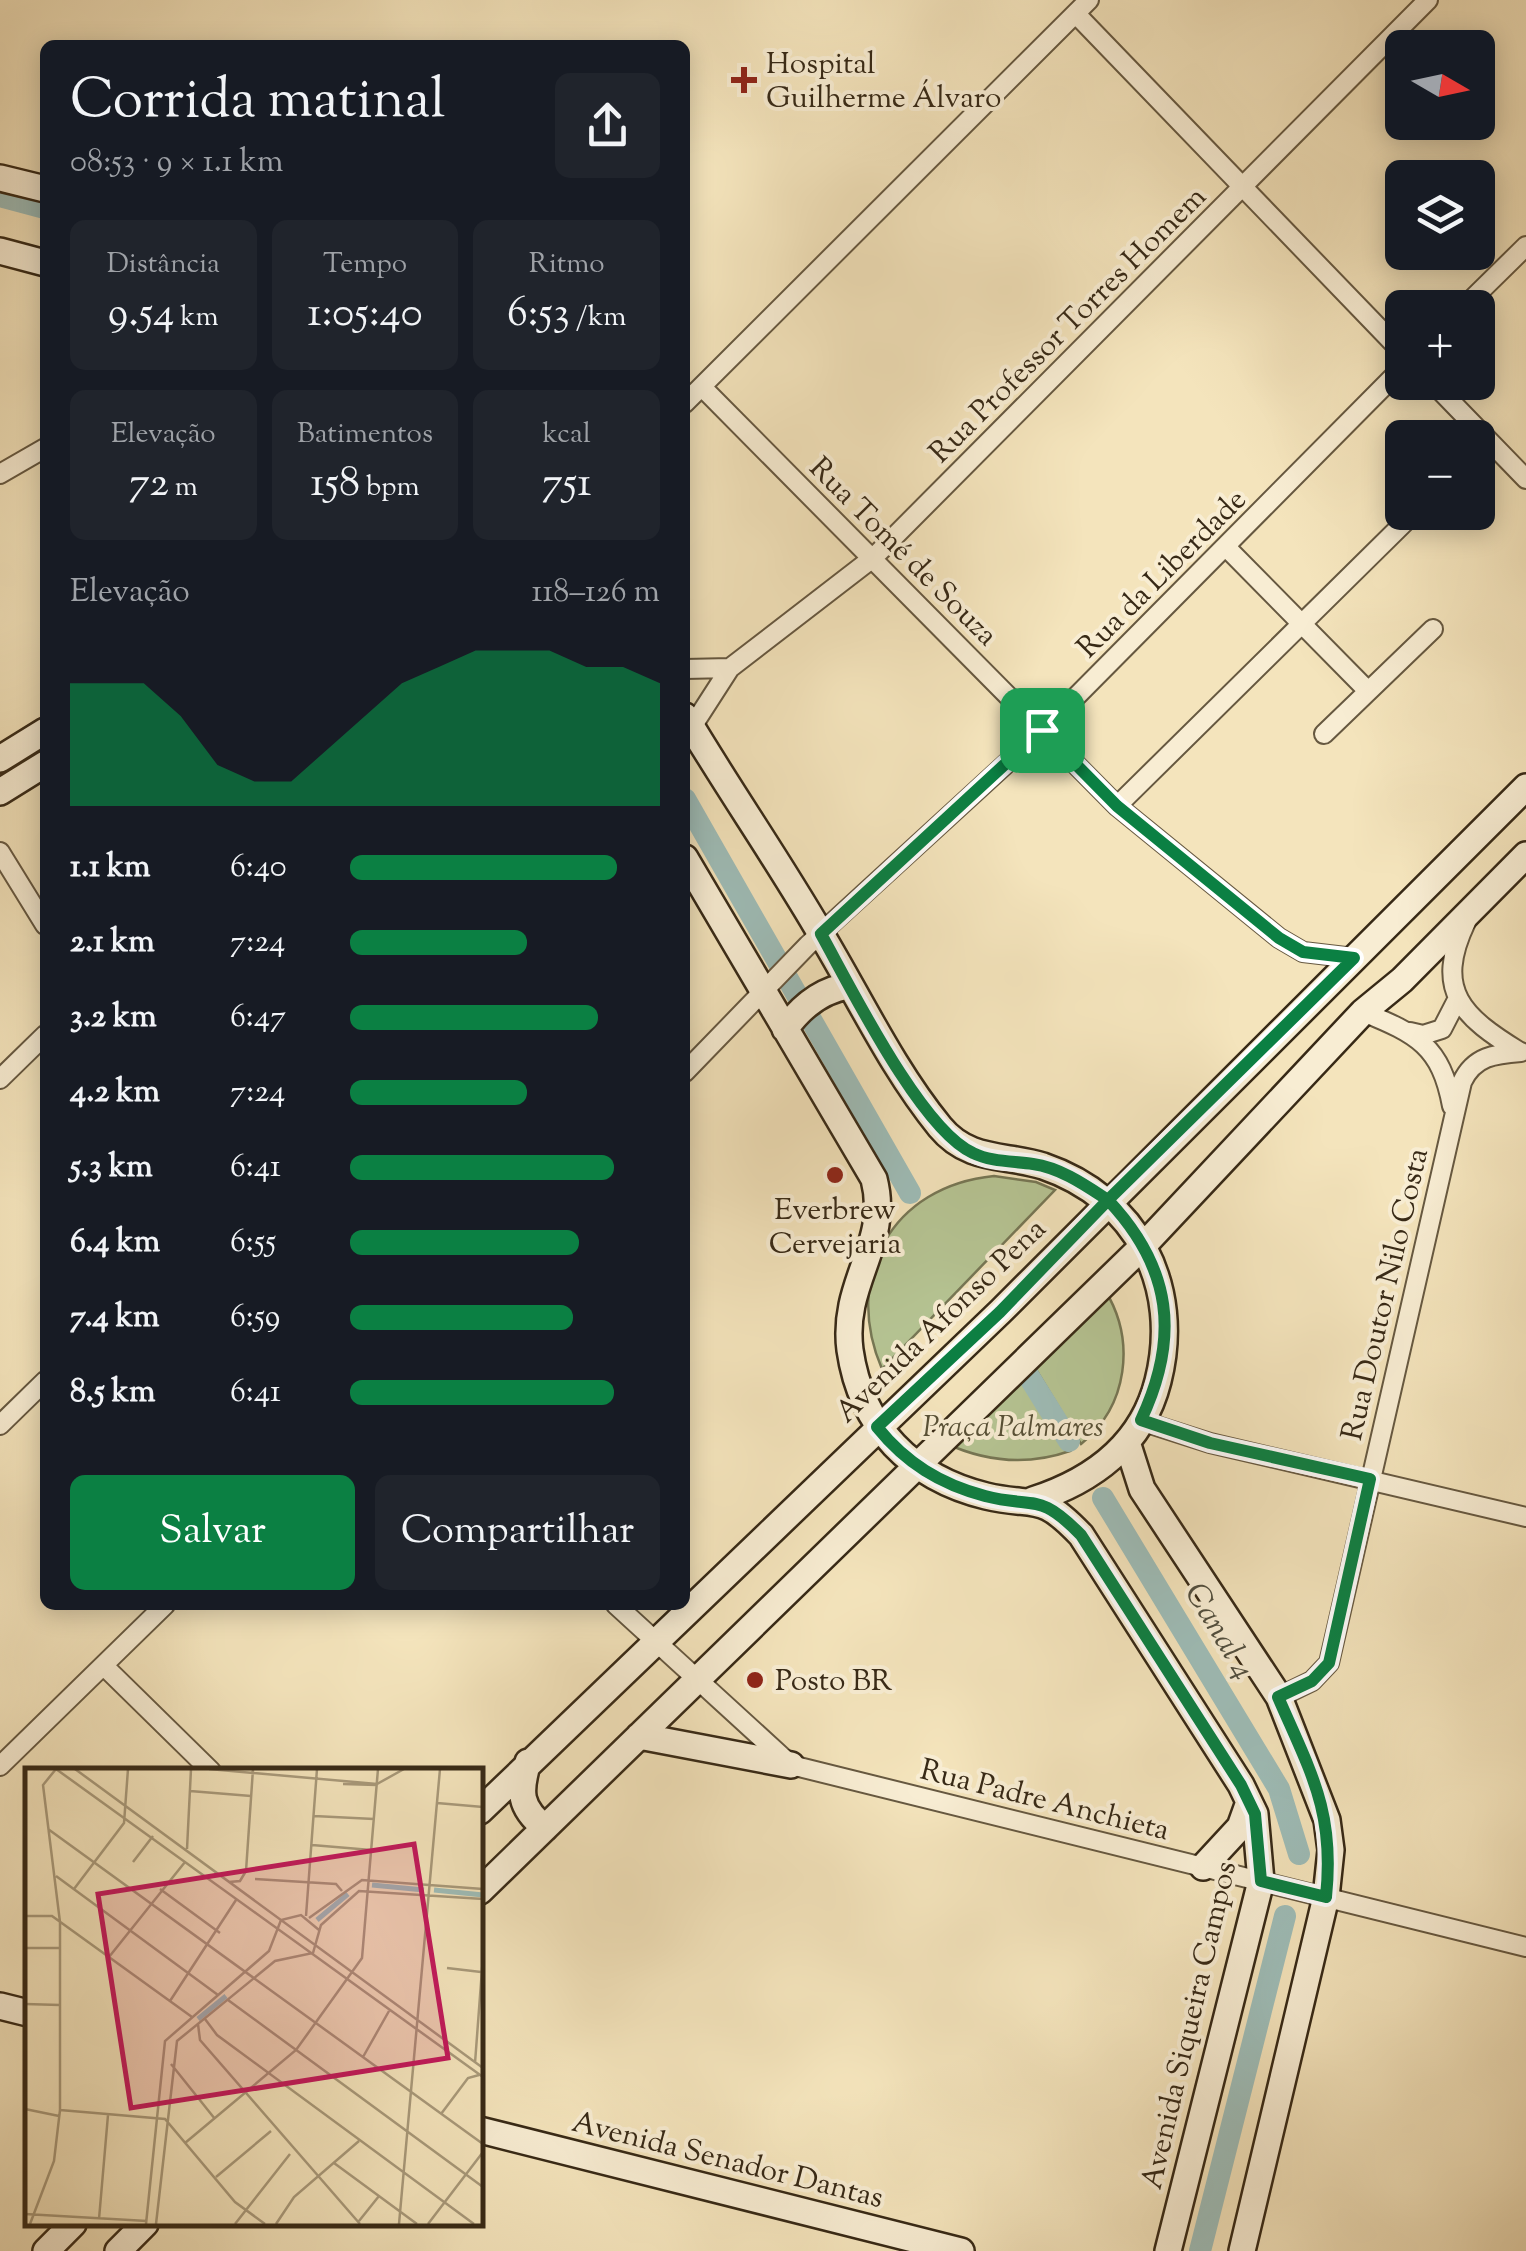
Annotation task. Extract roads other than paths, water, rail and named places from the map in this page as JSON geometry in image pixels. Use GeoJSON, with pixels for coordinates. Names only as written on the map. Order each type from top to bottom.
{"type":"FeatureCollection","features":[{"type":"Feature","properties":{"kind":"main road"},"geometry":{"type":"LineString","coordinates":[[0,178],[40,188]]}},
{"type":"Feature","properties":{"kind":"main road"},"geometry":{"type":"LineString","coordinates":[[0,251],[40,262]]}},
{"type":"Feature","properties":{"kind":"main road"},"geometry":{"type":"LineString","coordinates":[[690,725],[842,986],[942,1130],[971,1153],[1038,1164],[1075,1178],[1108,1200],[1144,1245],[1158,1278],[1165,1328],[1156,1387],[1127,1440],[1088,1479],[1044,1496]]}},
{"type":"Feature","properties":{"kind":"main road"},"geometry":{"type":"LineString","coordinates":[[0,759],[40,734]]}},
{"type":"Feature","properties":{"kind":"main road"},"geometry":{"type":"LineString","coordinates":[[0,792],[40,767]]}},
{"type":"Feature","properties":{"kind":"main road","name":"Avenida Afonso Pena"},"geometry":{"type":"LineString","coordinates":[[690,1607],[1000,1312],[1526,787]]}},
{"type":"Feature","properties":{"kind":"main road"},"geometry":{"type":"LineString","coordinates":[[482,1889],[1144,1245],[1363,1012],[1402,980],[1526,856]]}},
{"type":"Feature","properties":{"kind":"main road","name":"Avenida Siqueira Campos"},"geometry":{"type":"LineString","coordinates":[[690,866],[791,1020],[866,1160],[878,1196],[878,1234],[854,1287],[850,1330],[854,1374],[877,1427],[914,1465],[964,1490],[991,1498],[1044,1496],[1081,1535],[1249,1802],[1267,1882],[1168,2251]]}},
{"type":"Feature","properties":{"kind":"main road"},"geometry":{"type":"LineString","coordinates":[[791,1020],[842,986]]}},
{"type":"Feature","properties":{"kind":"main road"},"geometry":{"type":"LineString","coordinates":[[1127,1440],[1142,1489],[1278,1697],[1327,1820],[1331,1850],[1242,2251]]}},
{"type":"Feature","properties":{"kind":"main road","name":"Avenida Afonso Pena"},"geometry":{"type":"LineString","coordinates":[[482,1809],[687,1610]]}},
{"type":"Feature","properties":{"kind":"main road"},"geometry":{"type":"LineString","coordinates":[[639,1736],[791,1764]]}},
{"type":"Feature","properties":{"kind":"main road"},"geometry":{"type":"LineString","coordinates":[[528,1762],[520,1791],[524,1809],[544,1828]]}},
{"type":"Feature","properties":{"kind":"main road"},"geometry":{"type":"LineString","coordinates":[[1204,1867],[1240,1827],[1249,1802]]}},
{"type":"Feature","properties":{"kind":"main road"},"geometry":{"type":"LineString","coordinates":[[0,2006],[25,2013]]}},
{"type":"Feature","properties":{"kind":"main road","name":"Avenida Senador Dantas"},"geometry":{"type":"LineString","coordinates":[[482,2131],[961,2251]]}},
{"type":"Feature","properties":{"kind":"main road"},"geometry":{"type":"LineString","coordinates":[[46,2251],[70,2226]]}},
{"type":"Feature","properties":{"kind":"main road"},"geometry":{"type":"LineString","coordinates":[[118,2251],[143,2226]]}},
{"type":"Feature","properties":{"kind":"street","name":"Rua Professor Torres Homem"},"geometry":{"type":"LineString","coordinates":[[690,719],[730,668],[874,557],[1428,0]]}},
{"type":"Feature","properties":{"kind":"street"},"geometry":{"type":"LineString","coordinates":[[690,398],[1082,7],[1242,188],[1385,335]]}},
{"type":"Feature","properties":{"kind":"street"},"geometry":{"type":"LineString","coordinates":[[1482,290],[1526,246]]}},
{"type":"Feature","properties":{"kind":"street","name":"Rua da Liberdade"},"geometry":{"type":"LineString","coordinates":[[768,984],[1042,730],[1385,385]]}},
{"type":"Feature","properties":{"kind":"street","name":"Rua Tomé de Souza"},"geometry":{"type":"LineString","coordinates":[[702,387],[1117,806],[1279,938],[1303,952],[1354,958]]}},
{"type":"Feature","properties":{"kind":"street"},"geometry":{"type":"LineString","coordinates":[[1446,400],[1462,420]]}},
{"type":"Feature","properties":{"kind":"street"},"geometry":{"type":"LineString","coordinates":[[0,474],[40,451]]}},
{"type":"Feature","properties":{"kind":"street"},"geometry":{"type":"LineString","coordinates":[[1495,455],[1526,480]]}},
{"type":"Feature","properties":{"kind":"street"},"geometry":{"type":"LineString","coordinates":[[1117,806],[1396,530]]}},
{"type":"Feature","properties":{"kind":"street"},"geometry":{"type":"LineString","coordinates":[[1226,547],[1368,691]]}},
{"type":"Feature","properties":{"kind":"street"},"geometry":{"type":"LineString","coordinates":[[1324,734],[1432,630]]}},
{"type":"Feature","properties":{"kind":"street"},"geometry":{"type":"LineString","coordinates":[[690,668],[730,668]]}},
{"type":"Feature","properties":{"kind":"street"},"geometry":{"type":"LineString","coordinates":[[0,852],[40,917]]}},
{"type":"Feature","properties":{"kind":"street"},"geometry":{"type":"LineString","coordinates":[[1472,908],[1454,948],[1457,1000],[1468,1017],[1523,1053]]}},
{"type":"Feature","properties":{"kind":"street"},"geometry":{"type":"LineString","coordinates":[[690,1067],[768,984]]}},
{"type":"Feature","properties":{"kind":"street"},"geometry":{"type":"LineString","coordinates":[[1363,1012],[1424,1035],[1442,1029],[1457,1000]]}},
{"type":"Feature","properties":{"kind":"street"},"geometry":{"type":"LineString","coordinates":[[1409,1032],[1430,1048],[1442,1065],[1453,1112]]}},
{"type":"Feature","properties":{"kind":"street"},"geometry":{"type":"LineString","coordinates":[[0,1080],[40,1040]]}},
{"type":"Feature","properties":{"kind":"street","name":"Rua Doutor Nilo Costa"},"geometry":{"type":"LineString","coordinates":[[1278,1697],[1312,1681],[1329,1663],[1453,1112],[1467,1070],[1492,1054],[1523,1053]]}},
{"type":"Feature","properties":{"kind":"street"},"geometry":{"type":"LineString","coordinates":[[0,1425],[40,1386]]}},
{"type":"Feature","properties":{"kind":"street"},"geometry":{"type":"LineString","coordinates":[[1127,1440],[1210,1443],[1526,1517]]}},
{"type":"Feature","properties":{"kind":"street"},"geometry":{"type":"LineString","coordinates":[[0,1766],[160,1610]]}},
{"type":"Feature","properties":{"kind":"street","name":"Rua Padre Anchieta"},"geometry":{"type":"LineString","coordinates":[[621,1610],[791,1764],[1526,1947]]}},
{"type":"Feature","properties":{"kind":"street"},"geometry":{"type":"LineString","coordinates":[[104,1666],[208,1768]]}},
{"type":"Feature","properties":{"kind":"waterway","name":"Canal 4"},"geometry":{"type":"LineString","coordinates":[[0,196],[40,207]]}},
{"type":"Feature","properties":{"kind":"waterway","name":"Canal 4"},"geometry":{"type":"LineString","coordinates":[[690,808],[910,1193]]}},
{"type":"Feature","properties":{"kind":"waterway","name":"Canal 4"},"geometry":{"type":"LineString","coordinates":[[1028,1375],[1069,1441]]}},
{"type":"Feature","properties":{"kind":"waterway","name":"Canal 4"},"geometry":{"type":"LineString","coordinates":[[1103,1498],[1279,1789],[1299,1854]]}},
{"type":"Feature","properties":{"kind":"waterway","name":"Canal 4"},"geometry":{"type":"LineString","coordinates":[[1200,2251],[1285,1916]]}},
{"type":"Feature","properties":{"kind":"place","name":"Hospital Guilherme Álvaro"},"geometry":{"type":"Point","coordinates":[744,80]}},
{"type":"Feature","properties":{"kind":"place","name":"Everbrew Cervejaria"},"geometry":{"type":"Point","coordinates":[835,1175]}},
{"type":"Feature","properties":{"kind":"place","name":"Posto BR"},"geometry":{"type":"Point","coordinates":[755,1680]}},
{"type":"Feature","properties":{"kind":"park label","name":"Praça Palmares"},"geometry":{"type":"Point","coordinates":[1013,1426]}}]}
